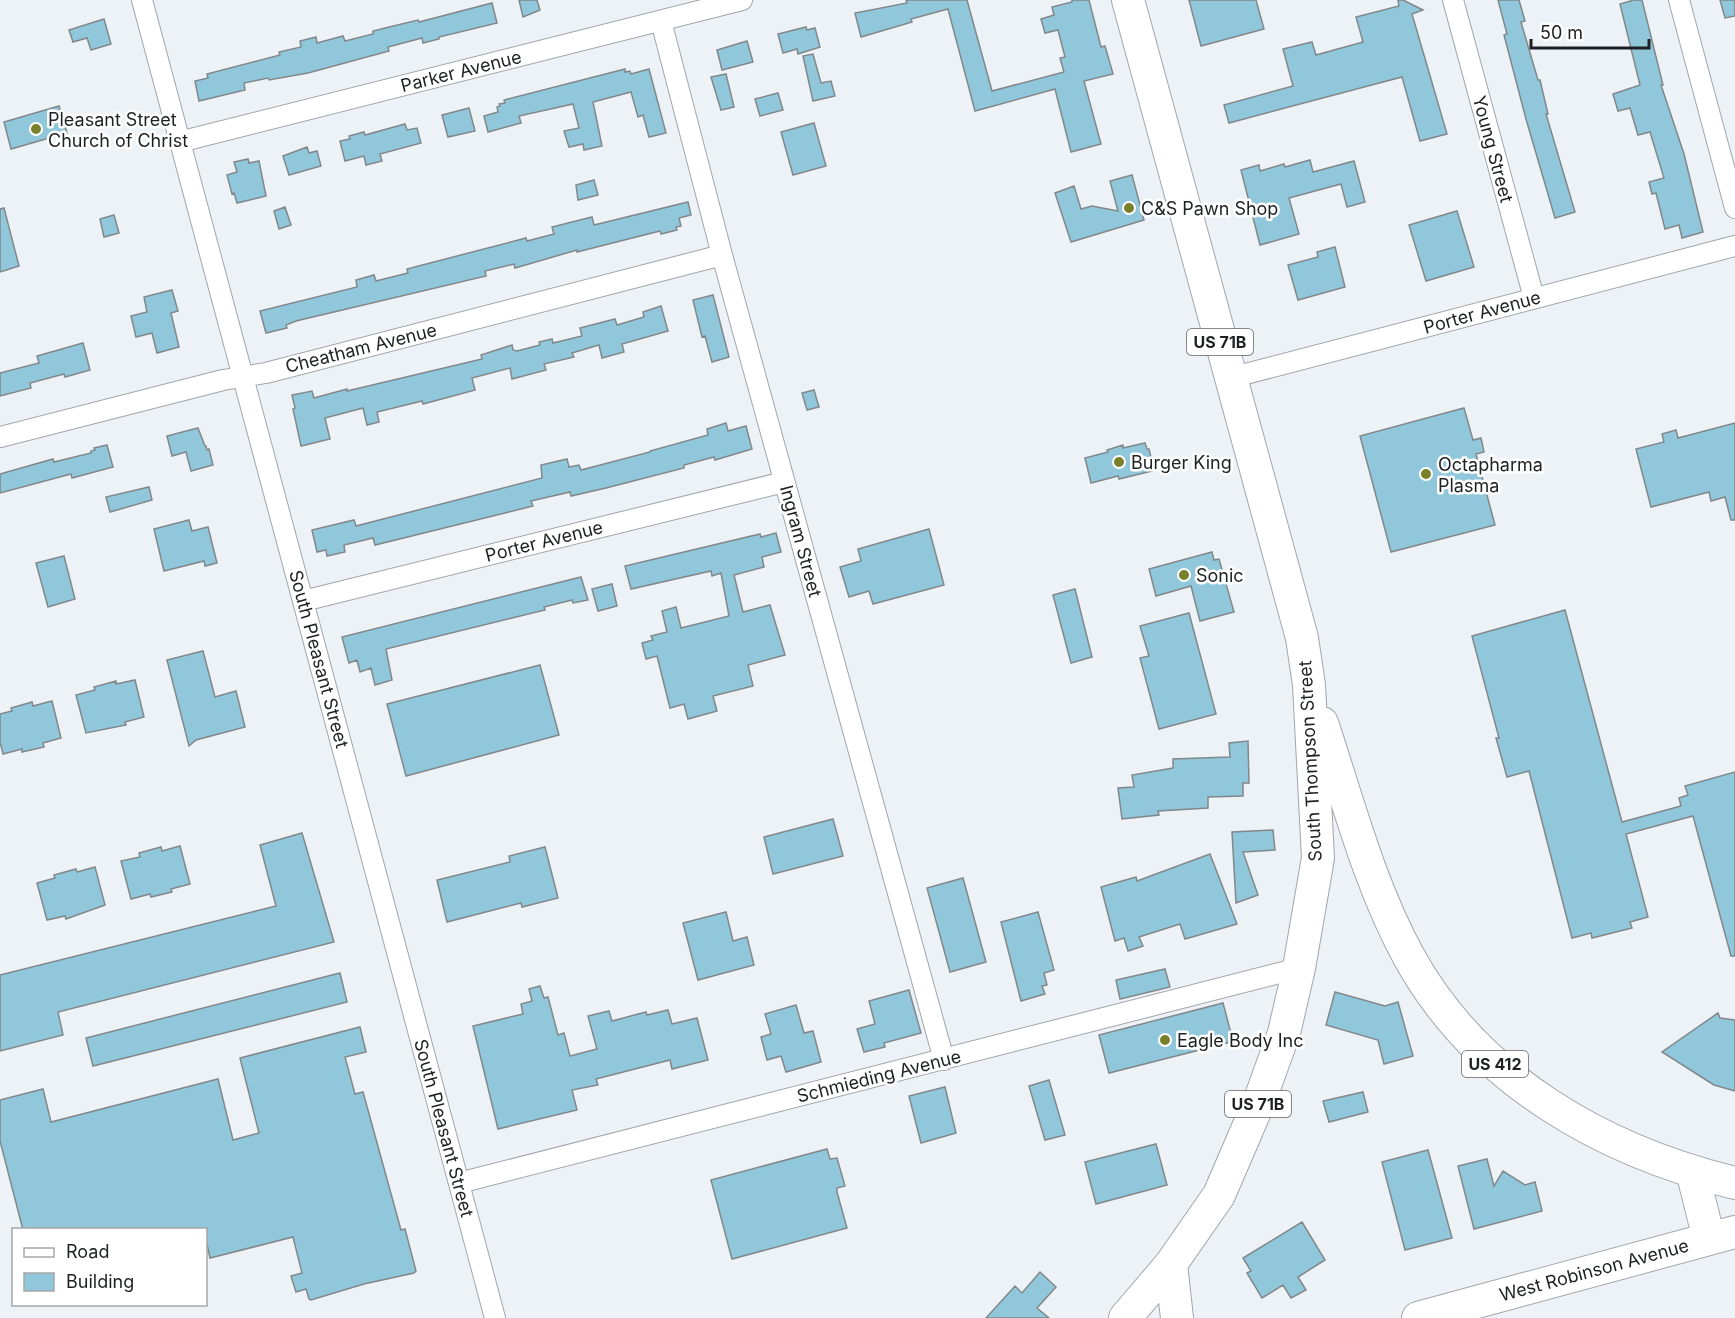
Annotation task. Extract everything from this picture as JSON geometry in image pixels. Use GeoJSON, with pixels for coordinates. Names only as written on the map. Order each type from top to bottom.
{"type":"FeatureCollection","features":[{"type":"Feature","properties":{"kind":"highway","name":"South Thompson Street"},"geometry":{"type":"LineString","coordinates":[[1125,1318],[1171,1264],[1219,1195],[1259,1102],[1284,1033],[1299,968],[1318,858],[1309,685],[1302,638],[1128,0]]}},
{"type":"Feature","properties":{"kind":"highway","name":"US 412"},"geometry":{"type":"LineString","coordinates":[[1309,685],[1373,877],[1409,957],[1434,995],[1464,1032],[1503,1072],[1540,1101],[1588,1130],[1642,1155],[1713,1177],[1724,1235]]}},
{"type":"Feature","properties":{"kind":"highway"},"geometry":{"type":"LineString","coordinates":[[1318,858],[1373,877]]}},
{"type":"Feature","properties":{"kind":"highway","name":"West Robinson Avenue"},"geometry":{"type":"LineString","coordinates":[[1418,1318],[1724,1235]]}},
{"type":"Feature","properties":{"kind":"highway"},"geometry":{"type":"LineString","coordinates":[[1171,1264],[1177,1318]]}},
{"type":"Feature","properties":{"kind":"street","name":"South Pleasant Street"},"geometry":{"type":"LineString","coordinates":[[142,0],[495,1318]]}},
{"type":"Feature","properties":{"kind":"street","name":"Parker Avenue"},"geometry":{"type":"LineString","coordinates":[[179,142],[742,0]]}},
{"type":"Feature","properties":{"kind":"street","name":"Young Street"},"geometry":{"type":"LineString","coordinates":[[1453,0],[1534,298]]}},
{"type":"Feature","properties":{"kind":"street"},"geometry":{"type":"LineString","coordinates":[[1679,0],[1735,208]]}},
{"type":"Feature","properties":{"kind":"street","name":"Ingram Street"},"geometry":{"type":"LineString","coordinates":[[661,21],[722,255],[944,1060]]}},
{"type":"Feature","properties":{"kind":"street","name":"Porter Avenue"},"geometry":{"type":"LineString","coordinates":[[1230,378],[1735,246]]}},
{"type":"Feature","properties":{"kind":"street","name":"Cheatham Avenue"},"geometry":{"type":"LineString","coordinates":[[0,437],[223,380],[266,373],[722,255]]}},
{"type":"Feature","properties":{"kind":"street","name":"Porter Avenue"},"geometry":{"type":"LineString","coordinates":[[303,601],[784,482]]}},
{"type":"Feature","properties":{"kind":"street","name":"Schmieding Avenue"},"geometry":{"type":"LineString","coordinates":[[459,1183],[1299,968]]}},
{"type":"Feature","properties":{"kind":"building"},"geometry":{"type":"Polygon","coordinates":[[[519,0],[537,0],[540,10],[523,17],[519,0]]]}},
{"type":"Feature","properties":{"kind":"building"},"geometry":{"type":"Polygon","coordinates":[[[906,0],[967,0],[992,91],[1064,72],[1060,58],[1065,57],[1058,30],[1045,33],[1041,19],[1054,15],[1052,7],[1072,2],[1072,0],[1089,0],[1101,47],[1105,46],[1113,74],[1084,81],[1101,144],[1071,152],[1055,89],[975,111],[948,9],[911,19],[912,22],[861,37],[855,13],[907,3],[906,0]]]}},
{"type":"Feature","properties":{"kind":"building"},"geometry":{"type":"Polygon","coordinates":[[[1189,0],[1256,0],[1264,29],[1201,46],[1189,0]]]}},
{"type":"Feature","properties":{"kind":"building"},"geometry":{"type":"Polygon","coordinates":[[[1398,0],[1403,0],[1423,10],[1412,14],[1447,134],[1420,141],[1402,77],[1229,123],[1224,105],[1293,86],[1283,49],[1312,42],[1316,55],[1363,42],[1356,17],[1399,6],[1398,0]]]}},
{"type":"Feature","properties":{"kind":"building"},"geometry":{"type":"Polygon","coordinates":[[[1498,0],[1519,0],[1525,21],[1521,22],[1538,80],[1540,80],[1548,114],[1546,114],[1575,212],[1555,218],[1504,35],[1507,34],[1498,0]]]}},
{"type":"Feature","properties":{"kind":"building"},"geometry":{"type":"Polygon","coordinates":[[[1642,0],[1663,85],[1661,85],[1684,154],[1703,232],[1682,238],[1679,225],[1665,229],[1656,193],[1652,194],[1649,182],[1664,178],[1650,132],[1638,135],[1630,108],[1618,111],[1613,94],[1640,85],[1620,4],[1642,0]]]}},
{"type":"Feature","properties":{"kind":"building"},"geometry":{"type":"Polygon","coordinates":[[[1720,0],[1735,0],[1735,16],[1725,18],[1720,0]]]}},
{"type":"Feature","properties":{"kind":"building"},"geometry":{"type":"Polygon","coordinates":[[[492,3],[497,23],[423,43],[422,38],[388,47],[389,51],[308,73],[244,83],[245,90],[199,101],[195,81],[208,78],[207,74],[280,55],[279,52],[301,47],[300,41],[316,37],[317,43],[343,36],[345,41],[373,34],[373,31],[492,3]]]}},
{"type":"Feature","properties":{"kind":"building"},"geometry":{"type":"Polygon","coordinates":[[[104,19],[111,44],[91,50],[87,38],[73,42],[69,30],[104,19]]]}},
{"type":"Feature","properties":{"kind":"building"},"geometry":{"type":"Polygon","coordinates":[[[806,27],[807,30],[815,28],[820,47],[798,54],[797,49],[783,53],[778,34],[806,27]]]}},
{"type":"Feature","properties":{"kind":"building"},"geometry":{"type":"Polygon","coordinates":[[[747,41],[753,62],[722,70],[717,50],[747,41]]]}},
{"type":"Feature","properties":{"kind":"building"},"geometry":{"type":"Polygon","coordinates":[[[813,54],[821,83],[831,81],[835,96],[813,101],[803,56],[813,54]]]}},
{"type":"Feature","properties":{"kind":"building"},"geometry":{"type":"Polygon","coordinates":[[[625,69],[625,72],[630,71],[631,74],[649,69],[666,133],[649,137],[643,115],[638,117],[631,92],[593,102],[602,146],[584,150],[583,144],[569,147],[564,131],[579,128],[573,104],[519,116],[521,123],[488,132],[484,116],[498,112],[497,107],[505,103],[504,100],[625,69]]]}},
{"type":"Feature","properties":{"kind":"building"},"geometry":{"type":"Polygon","coordinates":[[[726,74],[734,107],[721,110],[711,77],[726,74]]]}},
{"type":"Feature","properties":{"kind":"building"},"geometry":{"type":"Polygon","coordinates":[[[778,93],[783,110],[760,116],[755,99],[778,93]]]}},
{"type":"Feature","properties":{"kind":"building","name":"Pleasant Street Church of Christ"},"geometry":{"type":"Polygon","coordinates":[[[59,106],[67,133],[11,149],[4,122],[59,106]]]}},
{"type":"Feature","properties":{"kind":"building"},"geometry":{"type":"Polygon","coordinates":[[[469,108],[475,131],[448,137],[442,115],[469,108]]]}},
{"type":"Feature","properties":{"kind":"building"},"geometry":{"type":"Polygon","coordinates":[[[814,123],[826,166],[793,175],[781,132],[814,123]]]}},
{"type":"Feature","properties":{"kind":"building"},"geometry":{"type":"Polygon","coordinates":[[[405,124],[407,130],[417,128],[421,143],[380,154],[382,161],[366,165],[364,156],[345,161],[340,141],[364,132],[365,135],[405,124]]]}},
{"type":"Feature","properties":{"kind":"building"},"geometry":{"type":"Polygon","coordinates":[[[307,147],[309,153],[317,151],[321,166],[289,175],[283,156],[307,147]]]}},
{"type":"Feature","properties":{"kind":"building"},"geometry":{"type":"Polygon","coordinates":[[[248,159],[249,163],[259,161],[266,196],[237,203],[227,175],[237,172],[234,162],[248,159]]]}},
{"type":"Feature","properties":{"kind":"building"},"geometry":{"type":"Polygon","coordinates":[[[1310,160],[1313,172],[1354,161],[1365,202],[1347,207],[1341,184],[1289,198],[1299,234],[1260,245],[1241,170],[1259,165],[1260,171],[1310,160]]]}},
{"type":"Feature","properties":{"kind":"building","name":"C&S Pawn Shop"},"geometry":{"type":"Polygon","coordinates":[[[1132,175],[1144,220],[1071,242],[1055,193],[1074,186],[1081,209],[1092,206],[1118,211],[1110,181],[1132,175]]]}},
{"type":"Feature","properties":{"kind":"building"},"geometry":{"type":"Polygon","coordinates":[[[594,180],[598,195],[578,200],[576,185],[594,180]]]}},
{"type":"Feature","properties":{"kind":"building"},"geometry":{"type":"Polygon","coordinates":[[[688,202],[691,215],[679,218],[681,226],[676,227],[677,230],[661,234],[660,231],[577,252],[577,250],[515,268],[514,264],[485,271],[486,276],[296,321],[286,325],[287,328],[266,333],[260,311],[357,287],[356,280],[374,275],[376,281],[408,273],[407,269],[526,238],[527,241],[554,234],[552,227],[592,217],[594,225],[688,202]]]}},
{"type":"Feature","properties":{"kind":"building"},"geometry":{"type":"Polygon","coordinates":[[[285,207],[291,225],[279,229],[274,211],[285,207]]]}},
{"type":"Feature","properties":{"kind":"building"},"geometry":{"type":"Polygon","coordinates":[[[4,208],[19,266],[0,272],[0,209],[4,208]]]}},
{"type":"Feature","properties":{"kind":"building"},"geometry":{"type":"Polygon","coordinates":[[[1457,211],[1474,267],[1426,281],[1409,225],[1457,211]]]}},
{"type":"Feature","properties":{"kind":"building"},"geometry":{"type":"Polygon","coordinates":[[[114,215],[119,233],[104,237],[100,219],[114,215]]]}},
{"type":"Feature","properties":{"kind":"building"},"geometry":{"type":"Polygon","coordinates":[[[1335,247],[1345,287],[1298,300],[1288,265],[1318,257],[1317,252],[1335,247]]]}},
{"type":"Feature","properties":{"kind":"building"},"geometry":{"type":"Polygon","coordinates":[[[172,290],[178,311],[171,313],[179,347],[157,353],[152,333],[136,337],[131,316],[147,312],[144,297],[172,290]]]}},
{"type":"Feature","properties":{"kind":"building"},"geometry":{"type":"Polygon","coordinates":[[[713,295],[729,357],[712,362],[705,336],[702,337],[693,300],[713,295]]]}},
{"type":"Feature","properties":{"kind":"building"},"geometry":{"type":"Polygon","coordinates":[[[661,306],[668,331],[622,344],[624,352],[602,358],[599,345],[572,353],[574,357],[544,364],[546,370],[512,379],[510,368],[472,378],[475,390],[423,404],[422,401],[377,412],[379,422],[367,425],[363,408],[325,418],[330,439],[301,446],[292,395],[312,391],[314,398],[482,359],[481,355],[512,345],[513,350],[517,351],[552,339],[553,343],[582,336],[580,328],[615,319],[617,325],[644,317],[643,312],[661,306]]]}},
{"type":"Feature","properties":{"kind":"building"},"geometry":{"type":"Polygon","coordinates":[[[83,343],[90,370],[30,383],[31,388],[0,396],[0,373],[39,363],[37,356],[83,343]]]}},
{"type":"Feature","properties":{"kind":"building"},"geometry":{"type":"Polygon","coordinates":[[[814,390],[819,407],[807,410],[802,393],[814,390]]]}},
{"type":"Feature","properties":{"kind":"building","name":"Octapharma Plasma"},"geometry":{"type":"Polygon","coordinates":[[[1464,408],[1473,440],[1481,438],[1484,452],[1476,454],[1495,525],[1391,552],[1360,436],[1464,408]]]}},
{"type":"Feature","properties":{"kind":"building"},"geometry":{"type":"Polygon","coordinates":[[[726,423],[728,431],[746,426],[752,449],[715,460],[714,457],[684,465],[684,468],[606,488],[571,496],[570,492],[531,501],[533,506],[375,545],[373,538],[344,545],[345,552],[327,556],[326,550],[317,552],[312,530],[354,520],[356,526],[542,478],[541,465],[567,459],[569,467],[579,465],[581,470],[708,435],[707,429],[726,423]]]}},
{"type":"Feature","properties":{"kind":"building"},"geometry":{"type":"Polygon","coordinates":[[[1735,423],[1735,520],[1731,520],[1725,497],[1711,501],[1709,492],[1651,507],[1636,449],[1664,442],[1662,434],[1676,430],[1678,438],[1735,423]]]}},
{"type":"Feature","properties":{"kind":"building"},"geometry":{"type":"Polygon","coordinates":[[[198,428],[207,450],[209,449],[213,465],[191,471],[186,452],[172,456],[167,436],[198,428]]]}},
{"type":"Feature","properties":{"kind":"building","name":"Burger King"},"geometry":{"type":"Polygon","coordinates":[[[1145,443],[1149,449],[1152,471],[1091,483],[1085,458],[1123,445],[1123,448],[1145,443]]]}},
{"type":"Feature","properties":{"kind":"building"},"geometry":{"type":"Polygon","coordinates":[[[107,445],[113,467],[72,478],[71,474],[0,493],[0,474],[53,459],[54,462],[91,453],[95,450],[94,448],[107,445]]]}},
{"type":"Feature","properties":{"kind":"building"},"geometry":{"type":"Polygon","coordinates":[[[149,487],[152,500],[110,512],[106,497],[149,487]]]}},
{"type":"Feature","properties":{"kind":"building"},"geometry":{"type":"Polygon","coordinates":[[[189,520],[192,531],[208,527],[217,563],[205,566],[204,561],[164,571],[154,529],[189,520]]]}},
{"type":"Feature","properties":{"kind":"building"},"geometry":{"type":"Polygon","coordinates":[[[929,529],[944,585],[873,604],[869,591],[849,597],[840,567],[861,561],[858,549],[929,529]]]}},
{"type":"Feature","properties":{"kind":"building"},"geometry":{"type":"Polygon","coordinates":[[[776,533],[781,552],[762,557],[764,567],[734,575],[743,612],[770,605],[785,655],[748,665],[753,686],[713,696],[717,711],[688,719],[684,704],[670,708],[657,656],[646,659],[642,643],[653,640],[651,636],[667,632],[662,611],[676,607],[681,628],[729,616],[721,573],[712,576],[711,571],[631,589],[625,566],[760,534],[761,537],[776,533]]]}},
{"type":"Feature","properties":{"kind":"building","name":"Sonic"},"geometry":{"type":"Polygon","coordinates":[[[1212,552],[1214,560],[1219,559],[1234,612],[1200,621],[1191,586],[1156,596],[1149,569],[1212,552]]]}},
{"type":"Feature","properties":{"kind":"building"},"geometry":{"type":"Polygon","coordinates":[[[64,556],[75,599],[48,607],[36,563],[64,556]]]}},
{"type":"Feature","properties":{"kind":"building"},"geometry":{"type":"Polygon","coordinates":[[[581,577],[588,600],[573,603],[572,600],[544,607],[545,610],[386,649],[392,680],[375,685],[371,668],[360,672],[357,660],[349,663],[342,637],[581,577]]]}},
{"type":"Feature","properties":{"kind":"building"},"geometry":{"type":"Polygon","coordinates":[[[612,584],[617,606],[598,611],[592,589],[612,584]]]}},
{"type":"Feature","properties":{"kind":"building"},"geometry":{"type":"Polygon","coordinates":[[[1075,589],[1092,657],[1071,663],[1053,595],[1075,589]]]}},
{"type":"Feature","properties":{"kind":"building"},"geometry":{"type":"Polygon","coordinates":[[[1565,610],[1622,822],[1681,806],[1679,798],[1688,795],[1685,786],[1735,772],[1735,956],[1731,956],[1693,816],[1626,834],[1648,917],[1630,922],[1632,928],[1592,938],[1591,933],[1572,938],[1529,771],[1507,777],[1472,636],[1565,610]]]}},
{"type":"Feature","properties":{"kind":"building"},"geometry":{"type":"Polygon","coordinates":[[[1189,613],[1216,714],[1159,729],[1140,658],[1149,656],[1140,626],[1189,613]]]}},
{"type":"Feature","properties":{"kind":"building"},"geometry":{"type":"Polygon","coordinates":[[[203,651],[215,697],[236,691],[245,727],[196,740],[189,746],[167,660],[203,651]]]}},
{"type":"Feature","properties":{"kind":"building"},"geometry":{"type":"Polygon","coordinates":[[[540,665],[559,735],[406,776],[387,704],[540,665]]]}},
{"type":"Feature","properties":{"kind":"building"},"geometry":{"type":"Polygon","coordinates":[[[135,680],[144,717],[125,722],[126,725],[86,733],[76,695],[116,681],[116,684],[135,680]]]}},
{"type":"Feature","properties":{"kind":"building"},"geometry":{"type":"Polygon","coordinates":[[[52,701],[61,738],[43,743],[44,747],[3,754],[0,742],[0,714],[32,702],[33,706],[52,701]]]}},
{"type":"Feature","properties":{"kind":"building"},"geometry":{"type":"Polygon","coordinates":[[[1248,741],[1249,783],[1243,783],[1243,796],[1208,797],[1208,808],[1158,811],[1159,815],[1122,819],[1118,788],[1134,787],[1132,775],[1173,768],[1173,759],[1230,757],[1229,743],[1248,741]]]}},
{"type":"Feature","properties":{"kind":"building"},"geometry":{"type":"Polygon","coordinates":[[[833,819],[843,856],[773,874],[764,837],[833,819]]]}},
{"type":"Feature","properties":{"kind":"building"},"geometry":{"type":"Polygon","coordinates":[[[1273,830],[1275,850],[1243,852],[1258,895],[1236,903],[1232,832],[1273,830]]]}},
{"type":"Feature","properties":{"kind":"building"},"geometry":{"type":"Polygon","coordinates":[[[302,833],[334,942],[58,1012],[63,1035],[0,1051],[0,975],[276,906],[260,845],[302,833]]]}},
{"type":"Feature","properties":{"kind":"building"},"geometry":{"type":"Polygon","coordinates":[[[180,846],[190,884],[171,889],[172,892],[131,899],[121,861],[140,857],[139,853],[161,847],[162,851],[180,846]]]}},
{"type":"Feature","properties":{"kind":"building"},"geometry":{"type":"Polygon","coordinates":[[[545,847],[558,898],[522,907],[521,903],[447,922],[437,880],[510,862],[509,856],[545,847]]]}},
{"type":"Feature","properties":{"kind":"building"},"geometry":{"type":"Polygon","coordinates":[[[1210,854],[1237,924],[1185,939],[1180,924],[1139,937],[1143,946],[1128,951],[1124,938],[1115,941],[1101,887],[1136,877],[1137,881],[1210,854]]]}},
{"type":"Feature","properties":{"kind":"building"},"geometry":{"type":"Polygon","coordinates":[[[95,867],[105,905],[66,919],[65,916],[47,920],[37,883],[55,878],[54,875],[95,867]]]}},
{"type":"Feature","properties":{"kind":"building"},"geometry":{"type":"Polygon","coordinates":[[[963,878],[986,962],[950,972],[927,888],[963,878]]]}},
{"type":"Feature","properties":{"kind":"building"},"geometry":{"type":"Polygon","coordinates":[[[726,912],[733,941],[747,937],[754,965],[698,980],[683,923],[726,912]]]}},
{"type":"Feature","properties":{"kind":"building"},"geometry":{"type":"Polygon","coordinates":[[[1038,912],[1054,970],[1044,973],[1047,985],[1042,986],[1045,994],[1021,1001],[1001,922],[1038,912]]]}},
{"type":"Feature","properties":{"kind":"building"},"geometry":{"type":"Polygon","coordinates":[[[1165,969],[1170,987],[1120,999],[1116,980],[1165,969]]]}},
{"type":"Feature","properties":{"kind":"building"},"geometry":{"type":"Polygon","coordinates":[[[340,973],[347,1002],[93,1066],[86,1038],[340,973]]]}},
{"type":"Feature","properties":{"kind":"building"},"geometry":{"type":"Polygon","coordinates":[[[540,986],[544,998],[548,997],[558,1035],[564,1033],[570,1056],[597,1049],[588,1016],[609,1011],[612,1021],[646,1012],[647,1015],[668,1010],[672,1024],[697,1018],[708,1060],[672,1069],[670,1060],[596,1079],[598,1085],[572,1090],[577,1110],[498,1129],[473,1026],[523,1014],[521,1004],[532,1001],[529,989],[540,986]]]}},
{"type":"Feature","properties":{"kind":"building"},"geometry":{"type":"Polygon","coordinates":[[[909,990],[921,1033],[884,1043],[885,1047],[864,1052],[857,1029],[875,1024],[869,1001],[909,990]]]}},
{"type":"Feature","properties":{"kind":"building"},"geometry":{"type":"Polygon","coordinates":[[[1335,992],[1385,1006],[1398,1002],[1413,1056],[1384,1064],[1378,1040],[1326,1025],[1335,992]]]}},
{"type":"Feature","properties":{"kind":"building","name":"Eagle Body Inc"},"geometry":{"type":"Polygon","coordinates":[[[1223,1003],[1232,1037],[1227,1043],[1109,1073],[1099,1035],[1223,1003]]]}},
{"type":"Feature","properties":{"kind":"building"},"geometry":{"type":"Polygon","coordinates":[[[796,1005],[804,1033],[813,1031],[821,1062],[786,1072],[781,1056],[767,1060],[761,1037],[771,1034],[765,1014],[796,1005]]]}},
{"type":"Feature","properties":{"kind":"building"},"geometry":{"type":"Polygon","coordinates":[[[1718,1013],[1720,1018],[1735,1020],[1735,1091],[1714,1085],[1662,1052],[1718,1013]]]}},
{"type":"Feature","properties":{"kind":"building"},"geometry":{"type":"Polygon","coordinates":[[[360,1027],[366,1052],[345,1057],[355,1094],[363,1092],[401,1230],[405,1229],[416,1271],[414,1273],[364,1284],[311,1300],[306,1289],[296,1292],[291,1276],[302,1273],[293,1237],[210,1258],[207,1228],[22,1228],[0,1141],[0,1100],[43,1089],[51,1122],[218,1079],[233,1140],[259,1133],[240,1058],[360,1027]]]}},
{"type":"Feature","properties":{"kind":"building"},"geometry":{"type":"Polygon","coordinates":[[[1049,1080],[1065,1135],[1045,1140],[1029,1086],[1049,1080]]]}},
{"type":"Feature","properties":{"kind":"building"},"geometry":{"type":"Polygon","coordinates":[[[945,1087],[956,1133],[921,1143],[909,1096],[945,1087]]]}},
{"type":"Feature","properties":{"kind":"building"},"geometry":{"type":"Polygon","coordinates":[[[1363,1092],[1368,1112],[1329,1122],[1323,1101],[1363,1092]]]}},
{"type":"Feature","properties":{"kind":"building"},"geometry":{"type":"Polygon","coordinates":[[[1156,1144],[1167,1185],[1096,1204],[1085,1162],[1156,1144]]]}},
{"type":"Feature","properties":{"kind":"building"},"geometry":{"type":"Polygon","coordinates":[[[827,1149],[830,1159],[837,1158],[845,1186],[837,1188],[837,1192],[847,1228],[732,1259],[711,1180],[827,1149]]]}},
{"type":"Feature","properties":{"kind":"building"},"geometry":{"type":"Polygon","coordinates":[[[1428,1150],[1452,1238],[1405,1250],[1382,1162],[1428,1150]]]}},
{"type":"Feature","properties":{"kind":"building"},"geometry":{"type":"Polygon","coordinates":[[[1487,1159],[1494,1186],[1503,1171],[1525,1185],[1535,1182],[1542,1211],[1474,1229],[1458,1166],[1487,1159]]]}},
{"type":"Feature","properties":{"kind":"building"},"geometry":{"type":"Polygon","coordinates":[[[1302,1222],[1325,1260],[1298,1277],[1306,1290],[1291,1298],[1283,1285],[1262,1298],[1247,1273],[1251,1271],[1243,1258],[1302,1222]]]}},
{"type":"Feature","properties":{"kind":"building"},"geometry":{"type":"Polygon","coordinates":[[[1040,1272],[1056,1287],[1037,1308],[1049,1318],[986,1318],[1015,1286],[1022,1293],[1040,1272]]]}},
{"type":"Feature","properties":{"kind":"place","name":"Pleasant Street Church of Christ"},"geometry":{"type":"Point","coordinates":[36,129]}},
{"type":"Feature","properties":{"kind":"place","name":"C&S Pawn Shop"},"geometry":{"type":"Point","coordinates":[1129,208]}},
{"type":"Feature","properties":{"kind":"place","name":"Burger King"},"geometry":{"type":"Point","coordinates":[1119,462]}},
{"type":"Feature","properties":{"kind":"place","name":"Octapharma Plasma"},"geometry":{"type":"Point","coordinates":[1426,474]}},
{"type":"Feature","properties":{"kind":"place","name":"Sonic"},"geometry":{"type":"Point","coordinates":[1184,575]}},
{"type":"Feature","properties":{"kind":"place","name":"Eagle Body Inc"},"geometry":{"type":"Point","coordinates":[1165,1040]}}]}
